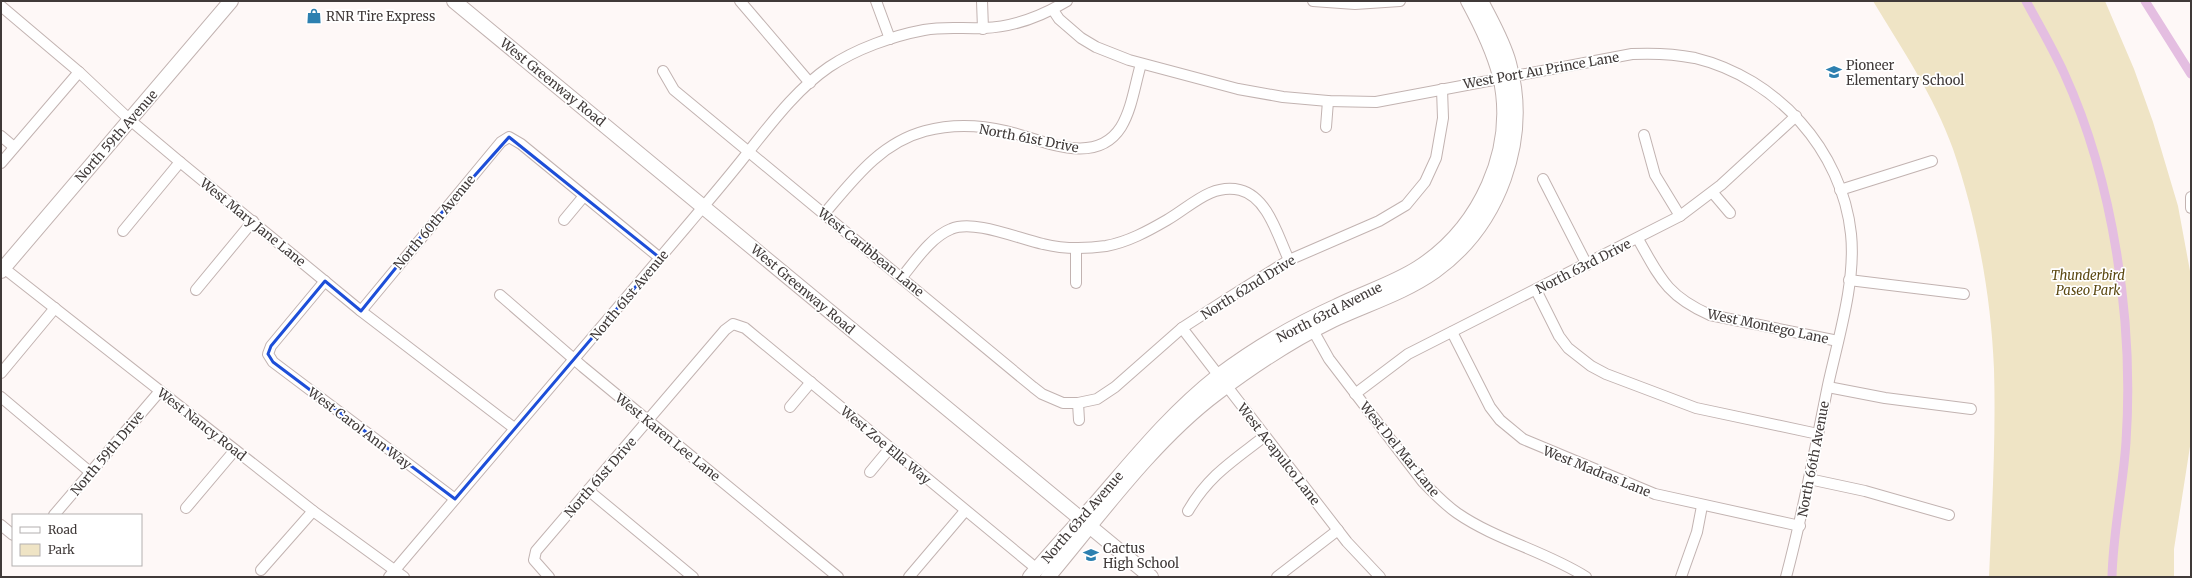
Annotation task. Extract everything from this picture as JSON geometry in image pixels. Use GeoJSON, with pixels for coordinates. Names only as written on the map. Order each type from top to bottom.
{"type":"FeatureCollection","features":[{"type":"Feature","properties":{"kind":"main road","name":"North 59th Avenue"},"geometry":{"type":"LineString","coordinates":[[2,268],[231,1]]}},
{"type":"Feature","properties":{"kind":"main road","name":"West Greenway Road"},"geometry":{"type":"LineString","coordinates":[[454,1],[1151,577]]}},
{"type":"Feature","properties":{"kind":"main road","name":"North 63rd Avenue"},"geometry":{"type":"LineString","coordinates":[[1468,1],[1492,36]]}},
{"type":"Feature","properties":{"kind":"main road","name":"North 63rd Avenue"},"geometry":{"type":"LineString","coordinates":[[1039,574],[1167,437],[1195,411],[1223,381],[1266,358],[1310,326],[1425,278],[1451,257],[1474,232],[1498,195],[1510,158],[1515,124],[1506,77],[1481,1]]}},
{"type":"Feature","properties":{"kind":"street"},"geometry":{"type":"LineString","coordinates":[[740,1],[810,83]]}},
{"type":"Feature","properties":{"kind":"street"},"geometry":{"type":"LineString","coordinates":[[876,1],[890,39]]}},
{"type":"Feature","properties":{"kind":"street"},"geometry":{"type":"LineString","coordinates":[[982,1],[983,29]]}},
{"type":"Feature","properties":{"kind":"street","name":"North 61st Avenue"},"geometry":{"type":"LineString","coordinates":[[392,573],[514,428],[704,207],[788,103],[810,83],[829,67],[851,55],[890,39],[924,30],[956,27],[983,29],[1012,24],[1053,10],[1067,1]]}},
{"type":"Feature","properties":{"kind":"street"},"geometry":{"type":"LineString","coordinates":[[1313,1],[1355,4],[1400,1]]}},
{"type":"Feature","properties":{"kind":"street","name":"West Mary Jane Lane"},"geometry":{"type":"LineString","coordinates":[[1,6],[80,72],[130,120],[361,311],[514,428]]}},
{"type":"Feature","properties":{"kind":"street","name":"West Port Au Prince Lane"},"geometry":{"type":"LineString","coordinates":[[1053,10],[1070,29],[1096,47],[1141,64],[1238,89],[1283,97],[1328,101],[1376,102],[1632,54],[1671,55],[1716,64],[1748,79],[1765,90],[1796,116],[1822,150],[1840,190],[1851,234],[1849,280],[1838,341]]}},
{"type":"Feature","properties":{"kind":"street","name":"North 61st Drive"},"geometry":{"type":"LineString","coordinates":[[824,214],[872,160],[889,146],[924,131],[964,126],[1005,131],[1076,150],[1091,148],[1103,143],[1114,136],[1121,127],[1130,105],[1141,64]]}},
{"type":"Feature","properties":{"kind":"street","name":"West Caribbean Lane"},"geometry":{"type":"LineString","coordinates":[[663,71],[674,90],[902,277],[1033,387],[1042,394],[1063,402],[1078,403]]}},
{"type":"Feature","properties":{"kind":"street"},"geometry":{"type":"LineString","coordinates":[[1,163],[80,72]]}},
{"type":"Feature","properties":{"kind":"street","name":"North 62nd Drive"},"geometry":{"type":"LineString","coordinates":[[1078,403],[1097,399],[1115,387],[1182,328],[1289,260],[1379,221],[1406,205],[1425,182],[1436,158],[1443,118],[1442,89]]}},
{"type":"Feature","properties":{"kind":"street"},"geometry":{"type":"LineString","coordinates":[[1326,127],[1328,101]]}},
{"type":"Feature","properties":{"kind":"street","name":"North 63rd Drive"},"geometry":{"type":"LineString","coordinates":[[1355,394],[1408,354],[1587,265],[1680,216],[1713,192],[1796,116]]}},
{"type":"Feature","properties":{"kind":"street"},"geometry":{"type":"LineString","coordinates":[[1644,135],[1655,175],[1680,216]]}},
{"type":"Feature","properties":{"kind":"street"},"geometry":{"type":"LineString","coordinates":[[1,136],[14,147]]}},
{"type":"Feature","properties":{"kind":"street","name":"North 60th Avenue"},"geometry":{"type":"LineString","coordinates":[[361,311],[438,216],[501,142],[509,137],[521,144],[584,196]]}},
{"type":"Feature","properties":{"kind":"street"},"geometry":{"type":"LineString","coordinates":[[1840,190],[1932,161]]}},
{"type":"Feature","properties":{"kind":"street"},"geometry":{"type":"LineString","coordinates":[[123,231],[180,162]]}},
{"type":"Feature","properties":{"kind":"street"},"geometry":{"type":"LineString","coordinates":[[1543,178],[1587,265]]}},
{"type":"Feature","properties":{"kind":"street"},"geometry":{"type":"LineString","coordinates":[[902,277],[942,234],[963,225],[1044,244],[1076,248],[1122,243],[1168,220],[1196,200],[1225,188],[1241,190],[1262,205],[1289,260]]}},
{"type":"Feature","properties":{"kind":"street"},"geometry":{"type":"LineString","coordinates":[[1713,192],[1730,213]]}},
{"type":"Feature","properties":{"kind":"street"},"geometry":{"type":"LineString","coordinates":[[564,220],[584,196],[660,258]]}},
{"type":"Feature","properties":{"kind":"street"},"geometry":{"type":"LineString","coordinates":[[2191,196],[2191,208]]}},
{"type":"Feature","properties":{"kind":"street"},"geometry":{"type":"LineString","coordinates":[[196,290],[253,221]]}},
{"type":"Feature","properties":{"kind":"street","name":"West Montego Lane"},"geometry":{"type":"LineString","coordinates":[[1638,239],[1664,284],[1690,307],[1710,315],[1838,341]]}},
{"type":"Feature","properties":{"kind":"street"},"geometry":{"type":"LineString","coordinates":[[1076,248],[1076,283]]}},
{"type":"Feature","properties":{"kind":"street","name":"West Nancy Road"},"geometry":{"type":"LineString","coordinates":[[2,268],[392,573],[404,577]]}},
{"type":"Feature","properties":{"kind":"street"},"geometry":{"type":"LineString","coordinates":[[1849,280],[1964,294]]}},
{"type":"Feature","properties":{"kind":"street","name":"West Carol Ann Way"},"geometry":{"type":"LineString","coordinates":[[325,281],[271,346],[268,354],[273,362],[455,499]]}},
{"type":"Feature","properties":{"kind":"street"},"geometry":{"type":"LineString","coordinates":[[1536,290],[1559,336],[1568,348],[1585,362],[1606,374],[1696,408],[1818,434]]}},
{"type":"Feature","properties":{"kind":"street","name":"West Karen Lee Lane"},"geometry":{"type":"LineString","coordinates":[[500,295],[574,359],[838,577]]}},
{"type":"Feature","properties":{"kind":"street"},"geometry":{"type":"LineString","coordinates":[[1,373],[55,308]]}},
{"type":"Feature","properties":{"kind":"street","name":"North 61st Drive"},"geometry":{"type":"LineString","coordinates":[[549,577],[534,560],[536,551],[649,421],[725,330],[734,324]]}},
{"type":"Feature","properties":{"kind":"street","name":"West Zoe Ella Way"},"geometry":{"type":"LineString","coordinates":[[734,324],[745,328],[811,382],[1039,574]]}},
{"type":"Feature","properties":{"kind":"street","name":"West Del Mar Lane"},"geometry":{"type":"LineString","coordinates":[[1310,326],[1329,360],[1423,482],[1456,513],[1482,528],[1558,561],[1586,577]]}},
{"type":"Feature","properties":{"kind":"street","name":"West Acapulco Lane"},"geometry":{"type":"LineString","coordinates":[[1182,328],[1357,554],[1380,577]]}},
{"type":"Feature","properties":{"kind":"street","name":"West Madras Lane"},"geometry":{"type":"LineString","coordinates":[[1452,332],[1490,407],[1500,420],[1523,439],[1638,489],[1702,506],[1800,526]]}},
{"type":"Feature","properties":{"kind":"street","name":"North 66th Avenue"},"geometry":{"type":"LineString","coordinates":[[1786,577],[1800,526],[1838,341]]}},
{"type":"Feature","properties":{"kind":"street"},"geometry":{"type":"LineString","coordinates":[[790,407],[811,382]]}},
{"type":"Feature","properties":{"kind":"street"},"geometry":{"type":"LineString","coordinates":[[1828,387],[1885,398],[1971,409]]}},
{"type":"Feature","properties":{"kind":"street","name":"North 59th Drive"},"geometry":{"type":"LineString","coordinates":[[55,514],[160,391]]}},
{"type":"Feature","properties":{"kind":"street"},"geometry":{"type":"LineString","coordinates":[[1,397],[90,472]]}},
{"type":"Feature","properties":{"kind":"street"},"geometry":{"type":"LineString","coordinates":[[1078,403],[1079,420]]}},
{"type":"Feature","properties":{"kind":"street"},"geometry":{"type":"LineString","coordinates":[[1188,511],[1200,492],[1215,475],[1265,436]]}},
{"type":"Feature","properties":{"kind":"street"},"geometry":{"type":"LineString","coordinates":[[870,472],[890,448]]}},
{"type":"Feature","properties":{"kind":"street"},"geometry":{"type":"LineString","coordinates":[[186,508],[235,450]]}},
{"type":"Feature","properties":{"kind":"street"},"geometry":{"type":"LineString","coordinates":[[1809,479],[1878,494],[1949,515]]}},
{"type":"Feature","properties":{"kind":"street"},"geometry":{"type":"LineString","coordinates":[[588,490],[693,577]]}},
{"type":"Feature","properties":{"kind":"street"},"geometry":{"type":"LineString","coordinates":[[1681,577],[1697,532],[1702,506]]}},
{"type":"Feature","properties":{"kind":"street"},"geometry":{"type":"LineString","coordinates":[[261,570],[313,511]]}},
{"type":"Feature","properties":{"kind":"street"},"geometry":{"type":"LineString","coordinates":[[909,577],[965,511]]}},
{"type":"Feature","properties":{"kind":"street"},"geometry":{"type":"LineString","coordinates":[[1,525],[12,534]]}},
{"type":"Feature","properties":{"kind":"street"},"geometry":{"type":"LineString","coordinates":[[1277,577],[1338,530]]}},
{"type":"Feature","properties":{"kind":"highlighted area"},"geometry":{"type":"Polygon","coordinates":[[[509,137],[660,258],[455,499],[273,362],[268,354],[271,346],[325,281],[361,311],[428,228],[509,137]]]}},
{"type":"Feature","properties":{"kind":"green space","name":"Thunderbird Paseo Park"},"geometry":{"type":"Polygon","coordinates":[[[1873,1],[2105,1],[2134,69],[2153,122],[2178,206],[2190,271],[2191,440],[2174,549],[2174,577],[1989,577],[1994,447],[1994,369],[1990,313],[1976,230],[1962,176],[1937,110],[1917,73],[1873,1]]]}},
{"type":"Feature","properties":{"kind":"waterway"},"geometry":{"type":"LineString","coordinates":[[2026,1],[2060,64],[2081,115],[2096,160],[2108,206],[2117,254],[2127,349],[2128,396],[2125,459],[2114,543],[2112,577]]}},
{"type":"Feature","properties":{"kind":"waterway"},"geometry":{"type":"LineString","coordinates":[[2145,1],[2191,74]]}},
{"type":"Feature","properties":{"kind":"place","name":"RNR Tire Express"},"geometry":{"type":"Point","coordinates":[314,16]}},
{"type":"Feature","properties":{"kind":"place","name":"Pioneer Elementary School"},"geometry":{"type":"Point","coordinates":[1834,72]}},
{"type":"Feature","properties":{"kind":"place","name":"Cactus High School"},"geometry":{"type":"Point","coordinates":[1091,555]}}]}
